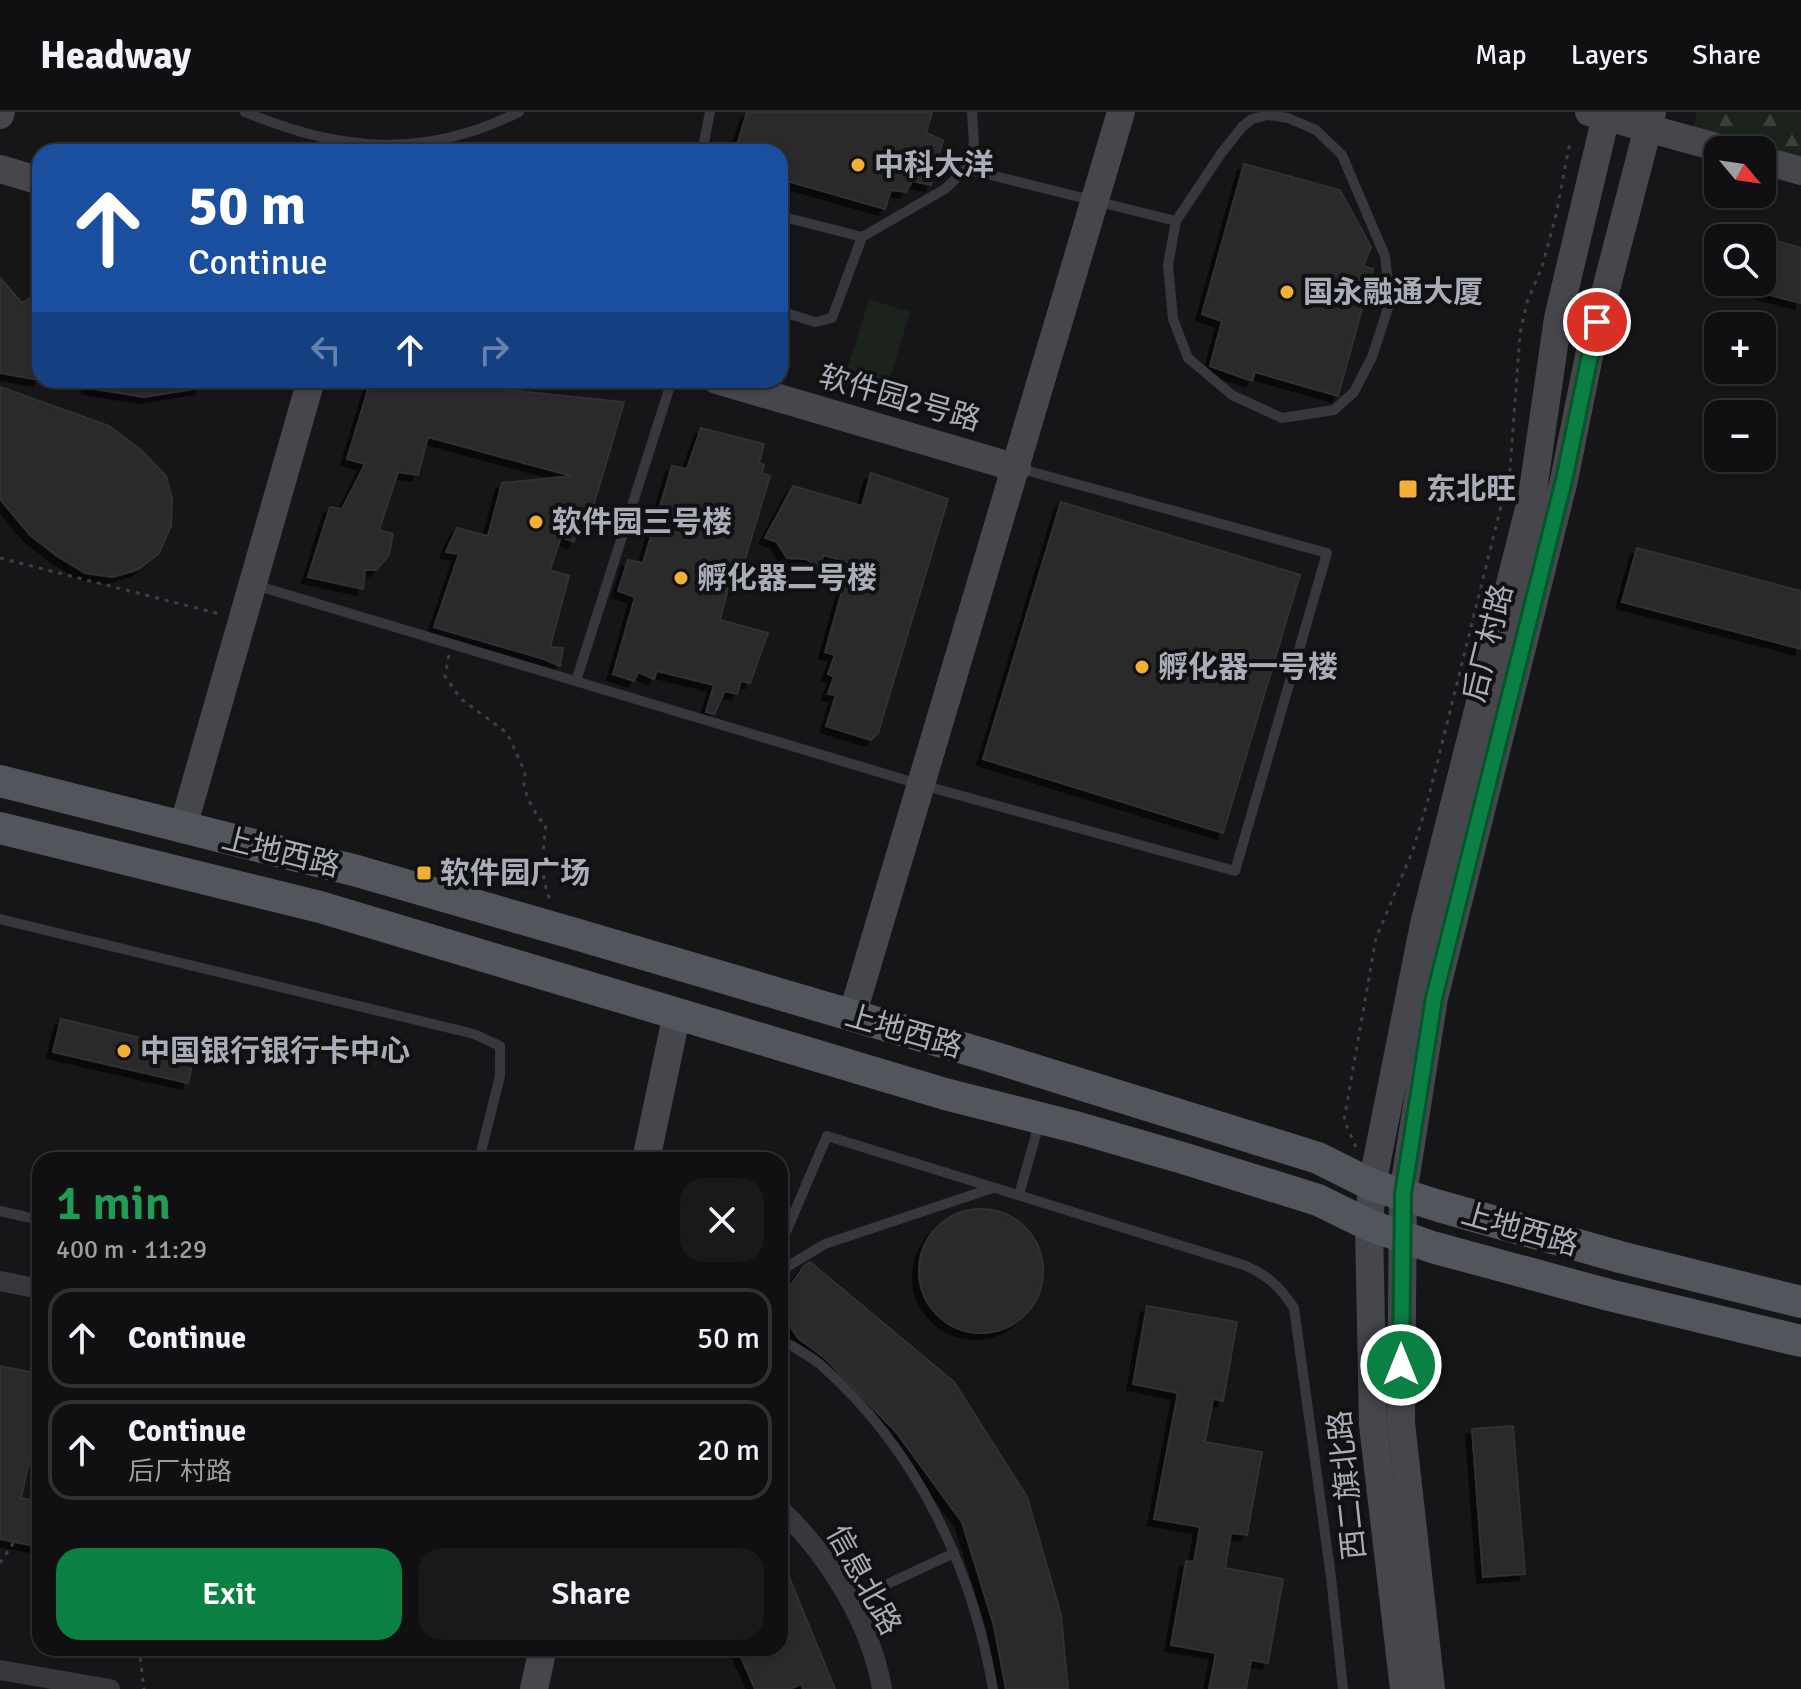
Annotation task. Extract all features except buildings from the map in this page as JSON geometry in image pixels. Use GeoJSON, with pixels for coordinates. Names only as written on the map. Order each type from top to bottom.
{"type":"FeatureCollection","features":[{"type":"Feature","properties":{"kind":"main road"},"geometry":{"type":"LineString","coordinates":[[852,1016],[1121,112]]}},
{"type":"Feature","properties":{"kind":"main road"},"geometry":{"type":"LineString","coordinates":[[1601,114],[1650,121],[1704,141]]}},
{"type":"Feature","properties":{"kind":"main road","name":"后厂村路"},"geometry":{"type":"LineString","coordinates":[[1369,1225],[1372,1185],[1424,924],[1532,497],[1558,318],[1601,114]]}},
{"type":"Feature","properties":{"kind":"main road","name":"后厂村路"},"geometry":{"type":"LineString","coordinates":[[1400,1235],[1403,1194],[1434,998],[1564,480],[1590,351],[1650,121]]}},
{"type":"Feature","properties":{"kind":"main road"},"geometry":{"type":"LineString","coordinates":[[1776,164],[1801,171]]}},
{"type":"Feature","properties":{"kind":"main road"},"geometry":{"type":"LineString","coordinates":[[0,169],[32,179]]}},
{"type":"Feature","properties":{"kind":"main road"},"geometry":{"type":"LineString","coordinates":[[183,827],[309,388]]}},
{"type":"Feature","properties":{"kind":"main road","name":"软件园2号路"},"geometry":{"type":"LineString","coordinates":[[744,388],[1017,468]]}},
{"type":"Feature","properties":{"kind":"main road","name":"上地西路"},"geometry":{"type":"LineString","coordinates":[[0,781],[357,871],[852,1016],[1318,1158],[1372,1185],[1620,1257],[1801,1302]]}},
{"type":"Feature","properties":{"kind":"main road","name":"上地西路"},"geometry":{"type":"LineString","coordinates":[[0,828],[320,907],[945,1094],[1040,1118],[1318,1200],[1369,1225],[1432,1247],[1609,1295],[1801,1341]]}},
{"type":"Feature","properties":{"kind":"main road"},"geometry":{"type":"LineString","coordinates":[[648,1152],[677,1013]]}},
{"type":"Feature","properties":{"kind":"main road","name":"西二旗北路"},"geometry":{"type":"LineString","coordinates":[[1369,1225],[1373,1425],[1404,1689]]}},
{"type":"Feature","properties":{"kind":"main road","name":"西二旗北路"},"geometry":{"type":"LineString","coordinates":[[1400,1235],[1401,1423],[1431,1689]]}},
{"type":"Feature","properties":{"kind":"main road"},"geometry":{"type":"LineString","coordinates":[[534,1689],[541,1656]]}},
{"type":"Feature","properties":{"kind":"street"},"geometry":{"type":"LineString","coordinates":[[0,1281],[32,1287]]}},
{"type":"Feature","properties":{"kind":"street","name":"信息北路"},"geometry":{"type":"LineString","coordinates":[[788,1516],[826,1562],[849,1602],[867,1638],[882,1689]]}},
{"type":"Feature","properties":{"kind":"street"},"geometry":{"type":"LineString","coordinates":[[0,1670],[110,1689]]}},
{"type":"Feature","properties":{"kind":"lane"},"geometry":{"type":"LineString","coordinates":[[245,112],[286,128],[362,144]]}},
{"type":"Feature","properties":{"kind":"lane"},"geometry":{"type":"LineString","coordinates":[[417,144],[460,135],[519,112]]}},
{"type":"Feature","properties":{"kind":"lane"},"geometry":{"type":"LineString","coordinates":[[704,144],[710,112]]}},
{"type":"Feature","properties":{"kind":"lane"},"geometry":{"type":"LineString","coordinates":[[788,314],[815,322],[832,318],[862,237],[945,189],[966,169],[974,144],[972,112]]}},
{"type":"Feature","properties":{"kind":"lane"},"geometry":{"type":"LineString","coordinates":[[1290,115],[1316,130],[1342,155],[1385,256],[1390,302],[1372,357],[1354,392],[1334,410],[1282,418],[1232,395],[1188,358],[1173,319],[1168,265],[1176,221],[1220,155],[1252,119],[1290,115]]}},
{"type":"Feature","properties":{"kind":"lane"},"geometry":{"type":"LineString","coordinates":[[966,169],[1176,221]]}},
{"type":"Feature","properties":{"kind":"lane"},"geometry":{"type":"LineString","coordinates":[[788,218],[862,237]]}},
{"type":"Feature","properties":{"kind":"lane"},"geometry":{"type":"LineString","coordinates":[[576,681],[669,388]]}},
{"type":"Feature","properties":{"kind":"lane"},"geometry":{"type":"LineString","coordinates":[[253,584],[922,785],[1235,871],[1327,553],[1017,468]]}},
{"type":"Feature","properties":{"kind":"lane"},"geometry":{"type":"LineString","coordinates":[[0,919],[474,1034],[500,1046],[500,1076],[481,1152]]}},
{"type":"Feature","properties":{"kind":"lane"},"geometry":{"type":"LineString","coordinates":[[1019,1195],[1040,1118]]}},
{"type":"Feature","properties":{"kind":"lane"},"geometry":{"type":"LineString","coordinates":[[788,1227],[827,1136],[1266,1274],[1283,1290],[1294,1308],[1343,1689]]}},
{"type":"Feature","properties":{"kind":"lane"},"geometry":{"type":"LineString","coordinates":[[788,1266],[825,1244],[994,1187]]}},
{"type":"Feature","properties":{"kind":"lane"},"geometry":{"type":"LineString","coordinates":[[0,1211],[32,1218]]}},
{"type":"Feature","properties":{"kind":"lane"},"geometry":{"type":"LineString","coordinates":[[788,1344],[819,1364],[869,1415],[912,1471],[945,1531],[972,1598],[993,1689]]}},
{"type":"Feature","properties":{"kind":"lane"},"geometry":{"type":"LineString","coordinates":[[849,1602],[954,1553]]}},
{"type":"Feature","properties":{"kind":"path"},"geometry":{"type":"LineString","coordinates":[[1372,1185],[1344,1120],[1376,938],[1413,850],[1428,800],[1507,481],[1520,334],[1527,302],[1542,267],[1556,215],[1569,147],[1601,114]]}},
{"type":"Feature","properties":{"kind":"path"},"geometry":{"type":"LineString","coordinates":[[0,558],[243,620]]}},
{"type":"Feature","properties":{"kind":"path"},"geometry":{"type":"LineString","coordinates":[[452,644],[445,676],[460,698],[507,733],[525,772],[524,785],[528,799],[539,819],[546,824],[543,883],[555,908]]}},
{"type":"Feature","properties":{"kind":"path"},"geometry":{"type":"LineString","coordinates":[[0,1563],[14,1542]]}},
{"type":"Feature","properties":{"kind":"path"},"geometry":{"type":"LineString","coordinates":[[140,1656],[144,1689]]}},
{"type":"Feature","properties":{"kind":"green space"},"geometry":{"type":"Polygon","coordinates":[[[1697,112],[1801,112],[1801,158],[1776,151],[1776,136],[1724,136],[1693,127],[1697,112]]]}},
{"type":"Feature","properties":{"kind":"green space"},"geometry":{"type":"Polygon","coordinates":[[[869,299],[910,312],[887,389],[845,377],[869,299]]]}},
{"type":"Feature","properties":{"kind":"place","name":"中科大洋"},"geometry":{"type":"Point","coordinates":[858,165]}},
{"type":"Feature","properties":{"kind":"place","name":"国永融通大厦"},"geometry":{"type":"Point","coordinates":[1287,292]}},
{"type":"Feature","properties":{"kind":"place","name":"东北旺"},"geometry":{"type":"Point","coordinates":[1408,489]}},
{"type":"Feature","properties":{"kind":"place","name":"软件园三号楼"},"geometry":{"type":"Point","coordinates":[536,522]}},
{"type":"Feature","properties":{"kind":"place","name":"孵化器二号楼"},"geometry":{"type":"Point","coordinates":[681,578]}},
{"type":"Feature","properties":{"kind":"place","name":"孵化器一号楼"},"geometry":{"type":"Point","coordinates":[1142,667]}},
{"type":"Feature","properties":{"kind":"place","name":"软件园广场"},"geometry":{"type":"Point","coordinates":[424,873]}},
{"type":"Feature","properties":{"kind":"place","name":"中国银行银行卡中心"},"geometry":{"type":"Point","coordinates":[124,1051]}},
{"type":"Feature","properties":{"kind":"route"},"geometry":{"type":"LineString","coordinates":[[1401,1365],[1400,1235],[1403,1194],[1434,998],[1564,480],[1597,322]]}}]}
